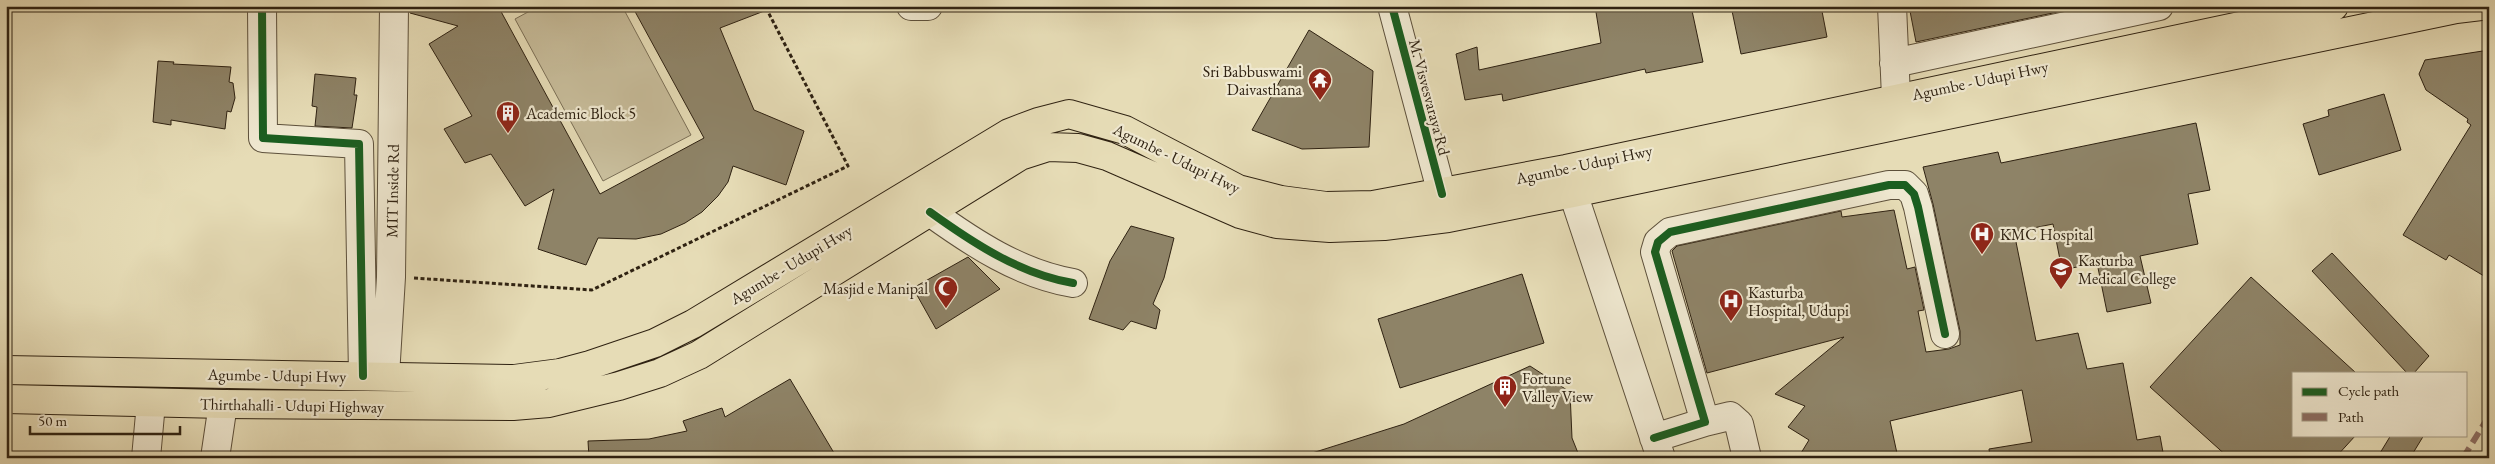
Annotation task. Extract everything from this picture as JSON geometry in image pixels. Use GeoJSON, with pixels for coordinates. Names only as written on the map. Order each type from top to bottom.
{"type":"FeatureCollection","features":[{"type":"Feature","properties":{"kind":"highway","name":"Agumbe - Udupi Hwy"},"geometry":{"type":"LineString","coordinates":[[427,407],[549,403],[619,386],[660,373],[699,355],[1020,156],[1048,146],[1078,148],[1107,156],[1240,214],[1277,224],[1330,228],[1375,226],[1445,206],[1896,97],[2334,6]]}},
{"type":"Feature","properties":{"kind":"highway","name":"Agumbe - Udupi Hwy"},"geometry":{"type":"LineString","coordinates":[[6,370],[514,379],[560,373],[654,343],[693,324],[1009,133],[1038,122],[1069,114],[1125,130],[1238,189],[1281,200],[1326,206],[1445,206],[1573,193],[2481,6]]}},
{"type":"Feature","properties":{"kind":"highway","name":"Thirthahalli - Udupi Highway"},"geometry":{"type":"LineString","coordinates":[[6,399],[427,407]]}},
{"type":"Feature","properties":{"kind":"street"},"geometry":{"type":"LineString","coordinates":[[262,6],[263,138],[359,144],[374,376]]}},
{"type":"Feature","properties":{"kind":"street","name":"MIT Inside Rd"},"geometry":{"type":"LineString","coordinates":[[374,376],[391,277],[394,6]]}},
{"type":"Feature","properties":{"kind":"street"},"geometry":{"type":"LineString","coordinates":[[911,6],[928,6]]}},
{"type":"Feature","properties":{"kind":"street","name":"M. Visvesvaraya Rd"},"geometry":{"type":"LineString","coordinates":[[1392,6],[1445,206]]}},
{"type":"Feature","properties":{"kind":"street"},"geometry":{"type":"LineString","coordinates":[[1892,6],[1896,97]]}},
{"type":"Feature","properties":{"kind":"street"},"geometry":{"type":"LineString","coordinates":[[1894,63],[2159,6]]}},
{"type":"Feature","properties":{"kind":"street"},"geometry":{"type":"LineString","coordinates":[[1705,422],[1655,252],[1658,242],[1670,232],[1889,185],[1905,185],[1914,194],[1918,207],[1945,334]]}},
{"type":"Feature","properties":{"kind":"street"},"geometry":{"type":"LineString","coordinates":[[1573,193],[1657,448],[1705,422],[1730,416],[1739,424],[1747,458]]}},
{"type":"Feature","properties":{"kind":"street"},"geometry":{"type":"LineString","coordinates":[[930,212],[971,241],[1007,260],[1049,279],[1073,283]]}},
{"type":"Feature","properties":{"kind":"street"},"geometry":{"type":"LineString","coordinates":[[146,458],[151,403]]}},
{"type":"Feature","properties":{"kind":"street"},"geometry":{"type":"LineString","coordinates":[[215,458],[223,404]]}},
{"type":"Feature","properties":{"kind":"path"},"geometry":{"type":"LineString","coordinates":[[391,277],[592,290],[848,166],[765,6]]}},
{"type":"Feature","properties":{"kind":"shaded area"},"geometry":{"type":"Polygon","coordinates":[[[539,6],[622,6],[691,135],[603,181],[515,19],[539,6]]]}},
{"type":"Feature","properties":{"kind":"building","name":"Academic Block 5"},"geometry":{"type":"Polygon","coordinates":[[[410,6],[498,6],[600,194],[704,138],[632,6],[772,6],[772,8],[720,28],[754,110],[804,131],[786,185],[733,166],[728,182],[718,196],[702,212],[685,223],[661,234],[636,239],[598,238],[586,265],[538,249],[554,189],[525,206],[491,154],[465,163],[444,129],[472,116],[429,44],[458,26],[410,13],[410,6]]]}},
{"type":"Feature","properties":{"kind":"building"},"geometry":{"type":"Polygon","coordinates":[[[1595,6],[1691,6],[1703,62],[1646,73],[1645,69],[1503,101],[1502,94],[1465,100],[1456,54],[1477,47],[1479,70],[1601,43],[1595,6]]]}},
{"type":"Feature","properties":{"kind":"building"},"geometry":{"type":"Polygon","coordinates":[[[1731,6],[1821,6],[1827,37],[1741,54],[1731,6]]]}},
{"type":"Feature","properties":{"kind":"building"},"geometry":{"type":"Polygon","coordinates":[[[1909,6],[2067,6],[2067,10],[1916,42],[1909,6]]]}},
{"type":"Feature","properties":{"kind":"building","name":"Sri Babbuswami Daivasthana"},"geometry":{"type":"Polygon","coordinates":[[[1309,30],[1373,71],[1369,147],[1302,149],[1252,130],[1309,30]]]}},
{"type":"Feature","properties":{"kind":"building"},"geometry":{"type":"Polygon","coordinates":[[[2489,50],[2489,279],[2449,255],[2446,260],[2403,235],[2471,125],[2467,122],[2468,119],[2426,90],[2419,74],[2425,60],[2489,50]]]}},
{"type":"Feature","properties":{"kind":"building"},"geometry":{"type":"Polygon","coordinates":[[[158,61],[174,62],[173,64],[231,67],[229,82],[233,83],[235,98],[231,112],[227,111],[225,129],[171,120],[171,125],[153,122],[158,61]]]}},
{"type":"Feature","properties":{"kind":"building"},"geometry":{"type":"Polygon","coordinates":[[[315,74],[356,78],[354,95],[357,95],[352,128],[315,126],[317,107],[312,106],[315,74]]]}},
{"type":"Feature","properties":{"kind":"building"},"geometry":{"type":"Polygon","coordinates":[[[2384,94],[2401,150],[2319,175],[2303,124],[2329,116],[2328,110],[2384,94]]]}},
{"type":"Feature","properties":{"kind":"building"},"geometry":{"type":"Polygon","coordinates":[[[2196,123],[2210,190],[2188,194],[2198,244],[2140,256],[2151,303],[2107,312],[2097,263],[2062,270],[2053,224],[2014,232],[2036,341],[2078,333],[2087,369],[2123,363],[2137,440],[2160,436],[2164,458],[1990,458],[1989,449],[2032,442],[2022,390],[1890,421],[1898,458],[1798,458],[1809,440],[1788,427],[1805,406],[1775,394],[1844,337],[1707,373],[1672,251],[1677,246],[1841,211],[1842,217],[1894,210],[1907,269],[1915,267],[1924,310],[1918,311],[1926,352],[1949,349],[1960,345],[1960,331],[1933,204],[1923,167],[1998,152],[2001,163],[2196,123]]]}},
{"type":"Feature","properties":{"kind":"building"},"geometry":{"type":"Polygon","coordinates":[[[1131,226],[1174,238],[1164,278],[1153,304],[1160,310],[1156,329],[1131,321],[1123,330],[1089,319],[1110,261],[1131,226]]]}},
{"type":"Feature","properties":{"kind":"building"},"geometry":{"type":"Polygon","coordinates":[[[2332,253],[2429,356],[2415,372],[2406,372],[2312,271],[2332,253]]]}},
{"type":"Feature","properties":{"kind":"building","name":"Masjid e Manipal"},"geometry":{"type":"Polygon","coordinates":[[[968,257],[1000,289],[936,329],[913,288],[968,257]]]}},
{"type":"Feature","properties":{"kind":"building"},"geometry":{"type":"Polygon","coordinates":[[[1522,274],[1544,343],[1400,388],[1378,319],[1522,274]]]}},
{"type":"Feature","properties":{"kind":"building"},"geometry":{"type":"Polygon","coordinates":[[[2251,277],[2355,372],[2292,372],[2292,436],[2355,436],[2335,458],[2229,458],[2150,387],[2251,277]]]}},
{"type":"Feature","properties":{"kind":"building","name":"Fortune Valley View"},"geometry":{"type":"Polygon","coordinates":[[[1530,366],[1570,392],[1572,438],[1580,458],[1309,458],[1309,454],[1404,424],[1530,366]]]}},
{"type":"Feature","properties":{"kind":"building"},"geometry":{"type":"Polygon","coordinates":[[[790,379],[837,458],[589,458],[588,441],[649,439],[687,431],[683,421],[722,408],[725,417],[790,379]]]}},
{"type":"Feature","properties":{"kind":"building"},"geometry":{"type":"Polygon","coordinates":[[[2390,436],[2423,436],[2410,458],[2377,458],[2390,436]]]}},
{"type":"Feature","properties":{"kind":"marked path"},"geometry":{"type":"LineString","coordinates":[[2463,458],[2489,416]]}},
{"type":"Feature","properties":{"kind":"cycle path"},"geometry":{"type":"LineString","coordinates":[[262,6],[263,138],[359,144],[363,376]]}},
{"type":"Feature","properties":{"kind":"cycle path"},"geometry":{"type":"LineString","coordinates":[[1392,6],[1442,194]]}},
{"type":"Feature","properties":{"kind":"cycle path"},"geometry":{"type":"LineString","coordinates":[[1654,438],[1705,422],[1655,252],[1658,242],[1670,232],[1889,185],[1905,185],[1914,194],[1918,207],[1945,334]]}},
{"type":"Feature","properties":{"kind":"cycle path"},"geometry":{"type":"LineString","coordinates":[[930,212],[980,246],[1016,265],[1053,279],[1073,283]]}},
{"type":"Feature","properties":{"kind":"place","name":"Sri Babbuswami Daivasthana"},"geometry":{"type":"Point","coordinates":[1320,101]}},
{"type":"Feature","properties":{"kind":"place","name":"Academic Block 5"},"geometry":{"type":"Point","coordinates":[508,134]}},
{"type":"Feature","properties":{"kind":"place","name":"KMC Hospital"},"geometry":{"type":"Point","coordinates":[1982,255]}},
{"type":"Feature","properties":{"kind":"place","name":"Kasturba Medical College"},"geometry":{"type":"Point","coordinates":[2061,290]}},
{"type":"Feature","properties":{"kind":"place","name":"Masjid e Manipal"},"geometry":{"type":"Point","coordinates":[946,309]}},
{"type":"Feature","properties":{"kind":"place","name":"Kasturba Hospital, Udupi"},"geometry":{"type":"Point","coordinates":[1731,322]}},
{"type":"Feature","properties":{"kind":"place","name":"Fortune Valley View"},"geometry":{"type":"Point","coordinates":[1505,408]}}]}
